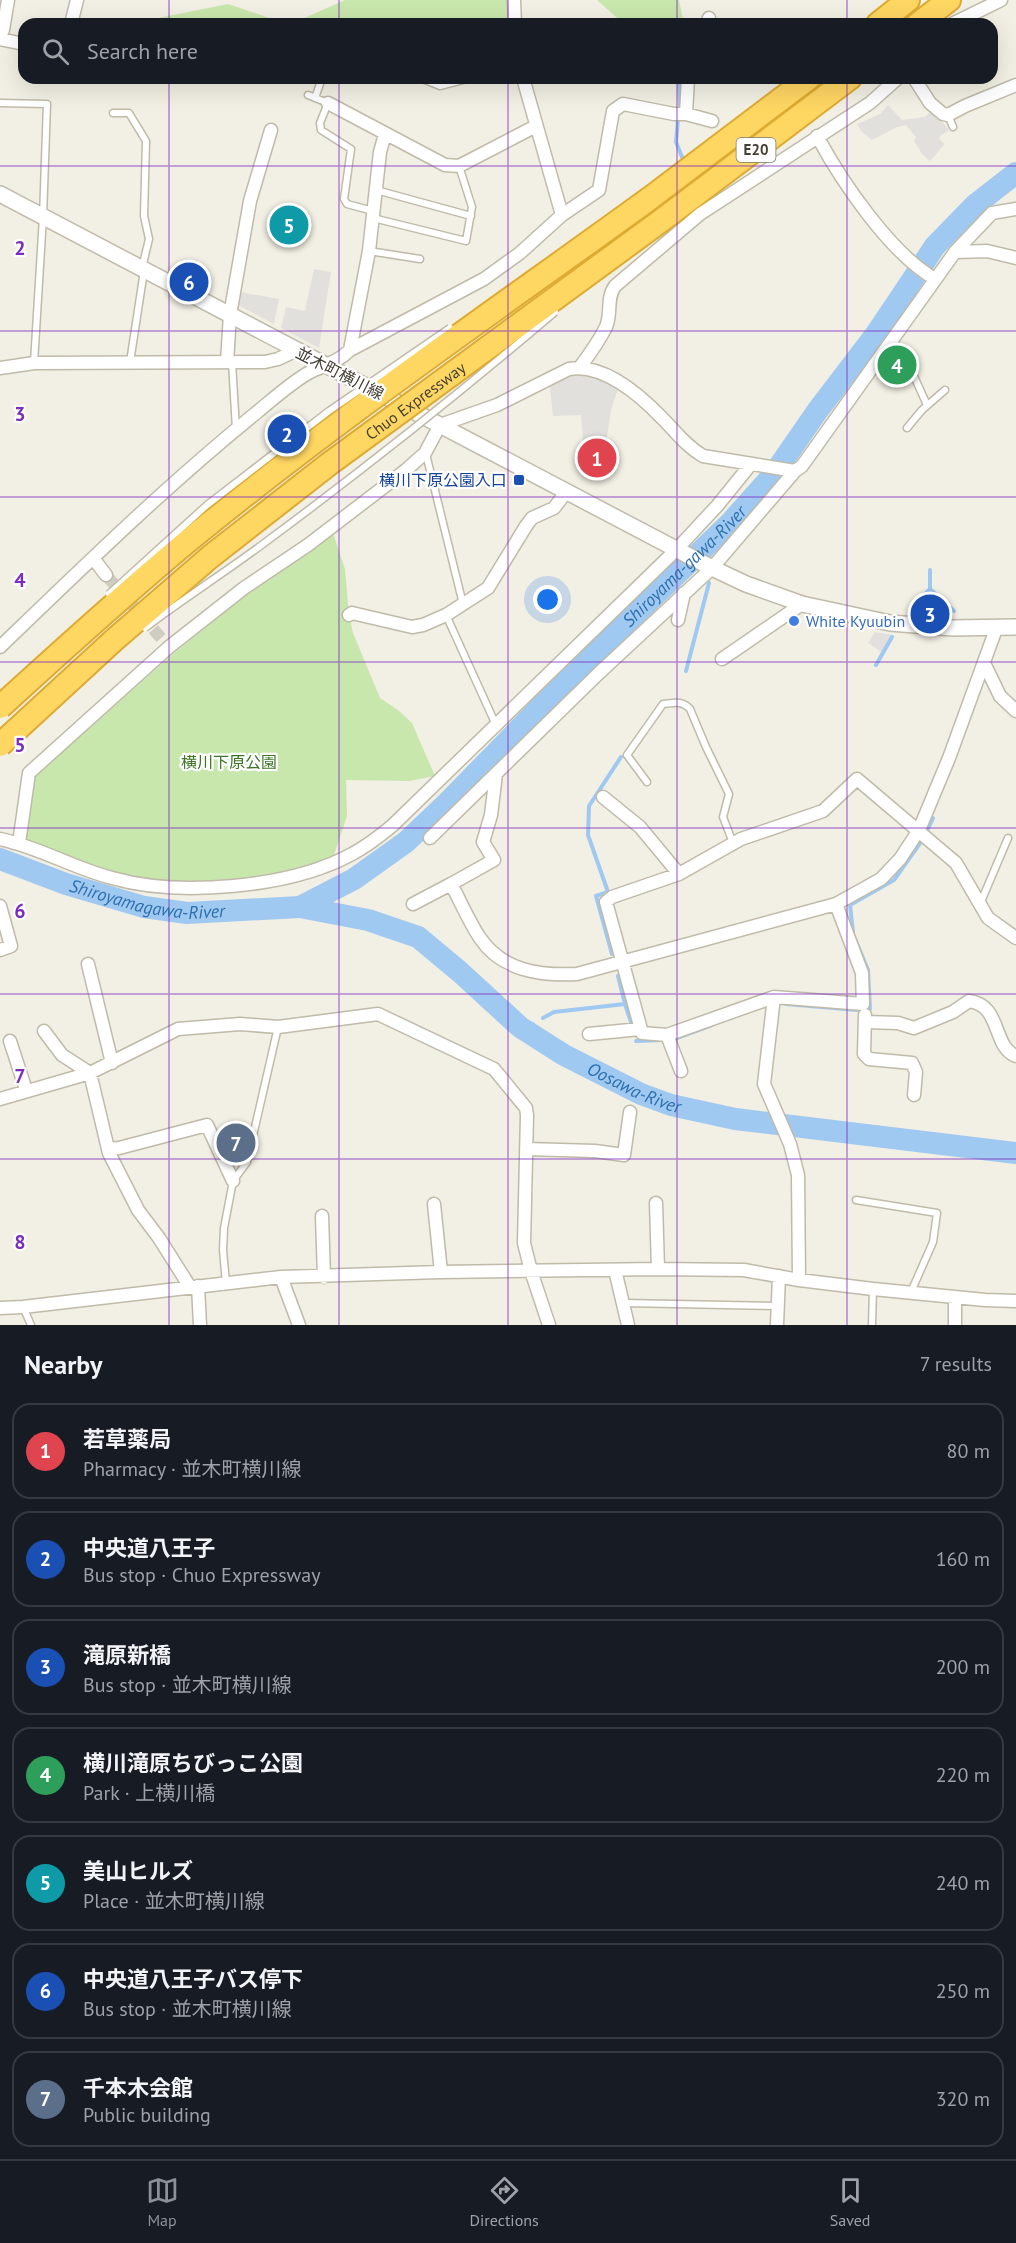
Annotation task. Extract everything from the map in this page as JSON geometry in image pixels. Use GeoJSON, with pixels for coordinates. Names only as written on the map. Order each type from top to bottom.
{"type":"FeatureCollection","features":[{"type":"Feature","properties":{"kind":"highway"},"geometry":{"type":"LineString","coordinates":[[886,18],[908,0]]}},
{"type":"Feature","properties":{"kind":"highway"},"geometry":{"type":"LineString","coordinates":[[926,18],[949,0]]}},
{"type":"Feature","properties":{"kind":"highway","name":"Chuo Expressway"},"geometry":{"type":"LineString","coordinates":[[0,707],[97,618],[194,536],[315,442],[649,199],[801,84]]}},
{"type":"Feature","properties":{"kind":"highway","name":"Chuo Expressway"},"geometry":{"type":"LineString","coordinates":[[0,745],[114,640],[210,557],[310,478],[662,220],[842,84]]}},
{"type":"Feature","properties":{"kind":"street"},"geometry":{"type":"LineString","coordinates":[[8,0],[0,38],[18,42]]}},
{"type":"Feature","properties":{"kind":"street"},"geometry":{"type":"LineString","coordinates":[[72,18],[77,0]]}},
{"type":"Feature","properties":{"kind":"street"},"geometry":{"type":"LineString","coordinates":[[514,0],[515,18]]}},
{"type":"Feature","properties":{"kind":"street"},"geometry":{"type":"LineString","coordinates":[[964,18],[1001,0]]}},
{"type":"Feature","properties":{"kind":"street"},"geometry":{"type":"LineString","coordinates":[[525,84],[562,215]]}},
{"type":"Feature","properties":{"kind":"street"},"geometry":{"type":"LineString","coordinates":[[686,114],[688,84]]}},
{"type":"Feature","properties":{"kind":"street"},"geometry":{"type":"LineString","coordinates":[[580,367],[606,327],[611,310],[610,293],[615,286],[700,214],[870,103],[891,84]]}},
{"type":"Feature","properties":{"kind":"street"},"geometry":{"type":"LineString","coordinates":[[918,84],[930,103],[943,114],[948,115],[1016,85]]}},
{"type":"Feature","properties":{"kind":"street"},"geometry":{"type":"LineString","coordinates":[[327,103],[445,165],[459,166],[536,126]]}},
{"type":"Feature","properties":{"kind":"street"},"geometry":{"type":"LineString","coordinates":[[0,647],[177,480],[309,372],[341,359],[350,350],[484,279],[520,253],[562,215],[599,190],[602,186],[614,111],[623,104],[674,114],[686,114],[712,121]]}},
{"type":"Feature","properties":{"kind":"street"},"geometry":{"type":"LineString","coordinates":[[229,362],[230,315],[250,201],[271,130]]}},
{"type":"Feature","properties":{"kind":"street"},"geometry":{"type":"LineString","coordinates":[[350,350],[369,250],[380,152],[385,134]]}},
{"type":"Feature","properties":{"kind":"street"},"geometry":{"type":"LineString","coordinates":[[817,136],[834,167],[857,200],[907,259],[933,278]]}},
{"type":"Feature","properties":{"kind":"street","name":"並木町横川線"},"geometry":{"type":"LineString","coordinates":[[0,194],[295,351],[709,566]]}},
{"type":"Feature","properties":{"kind":"street"},"geometry":{"type":"LineString","coordinates":[[430,838],[684,593],[791,471],[802,466],[933,278],[955,252],[992,213],[1016,209]]}},
{"type":"Feature","properties":{"kind":"street"},"geometry":{"type":"LineString","coordinates":[[955,252],[987,251],[1016,258]]}},
{"type":"Feature","properties":{"kind":"street"},"geometry":{"type":"LineString","coordinates":[[0,368],[34,363],[272,361],[295,351]]}},
{"type":"Feature","properties":{"kind":"street"},"geometry":{"type":"LineString","coordinates":[[19,843],[29,773],[165,643],[308,545],[425,453],[440,425],[497,405],[569,369],[580,367],[601,373],[620,383],[649,405],[692,450],[703,456],[791,471]]}},
{"type":"Feature","properties":{"kind":"street"},"geometry":{"type":"LineString","coordinates":[[0,839],[19,843],[112,879],[147,886],[175,888],[219,887],[271,880],[308,871],[352,855],[381,836],[679,550],[755,464]]}},
{"type":"Feature","properties":{"kind":"street"},"geometry":{"type":"LineString","coordinates":[[349,615],[352,613],[412,627],[423,626],[464,605],[488,588],[532,518],[554,508],[567,491]]}},
{"type":"Feature","properties":{"kind":"street"},"geometry":{"type":"LineString","coordinates":[[93,558],[106,574]]}},
{"type":"Feature","properties":{"kind":"street"},"geometry":{"type":"LineString","coordinates":[[709,566],[746,584],[802,604],[890,623],[996,629],[1016,627]]}},
{"type":"Feature","properties":{"kind":"street"},"geometry":{"type":"LineString","coordinates":[[678,620],[684,593]]}},
{"type":"Feature","properties":{"kind":"street"},"geometry":{"type":"LineString","coordinates":[[722,659],[802,604]]}},
{"type":"Feature","properties":{"kind":"street"},"geometry":{"type":"LineString","coordinates":[[451,884],[481,939],[498,955],[517,968],[556,975],[577,974],[622,963],[836,904],[881,879],[900,859],[919,830],[949,758],[996,629]]}},
{"type":"Feature","properties":{"kind":"street"},"geometry":{"type":"LineString","coordinates":[[984,665],[1000,696],[1016,711]]}},
{"type":"Feature","properties":{"kind":"street"},"geometry":{"type":"LineString","coordinates":[[413,904],[494,860],[483,842],[491,815],[496,774]]}},
{"type":"Feature","properties":{"kind":"street"},"geometry":{"type":"LineString","coordinates":[[863,1004],[774,997],[667,1035],[642,1034],[606,902],[612,897],[679,874],[733,843],[823,811],[857,779],[956,863],[988,918],[1016,938]]}},
{"type":"Feature","properties":{"kind":"street"},"geometry":{"type":"LineString","coordinates":[[603,797],[640,827],[679,874]]}},
{"type":"Feature","properties":{"kind":"street"},"geometry":{"type":"LineString","coordinates":[[836,904],[862,973],[866,1022],[864,1054],[869,1059],[912,1064],[916,1072],[914,1095]]}},
{"type":"Feature","properties":{"kind":"street"},"geometry":{"type":"LineString","coordinates":[[0,906],[11,946],[0,950]]}},
{"type":"Feature","properties":{"kind":"street"},"geometry":{"type":"LineString","coordinates":[[88,964],[112,1063]]}},
{"type":"Feature","properties":{"kind":"street"},"geometry":{"type":"LineString","coordinates":[[774,997],[764,1084],[780,1117],[798,1175],[799,1280]]}},
{"type":"Feature","properties":{"kind":"street"},"geometry":{"type":"LineString","coordinates":[[866,1022],[898,1023],[914,1028],[953,1012],[969,1001],[978,1002],[985,1007],[997,1027],[1007,1052],[1016,1056]]}},
{"type":"Feature","properties":{"kind":"street"},"geometry":{"type":"LineString","coordinates":[[0,1099],[90,1073],[178,1029],[240,1024],[279,1026],[378,1014],[494,1069],[526,1108],[524,1242],[531,1272],[549,1325]]}},
{"type":"Feature","properties":{"kind":"street"},"geometry":{"type":"LineString","coordinates":[[589,1034],[640,1029]]}},
{"type":"Feature","properties":{"kind":"street"},"geometry":{"type":"LineString","coordinates":[[44,1031],[62,1055],[90,1073],[108,1149],[138,1210],[194,1287],[200,1325]]}},
{"type":"Feature","properties":{"kind":"street"},"geometry":{"type":"LineString","coordinates":[[667,1035],[681,1071]]}},
{"type":"Feature","properties":{"kind":"street"},"geometry":{"type":"LineString","coordinates":[[10,1041],[26,1090]]}},
{"type":"Feature","properties":{"kind":"street"},"geometry":{"type":"LineString","coordinates":[[526,1149],[595,1151],[624,1155],[630,1112]]}},
{"type":"Feature","properties":{"kind":"street"},"geometry":{"type":"LineString","coordinates":[[108,1149],[207,1125],[233,1181]]}},
{"type":"Feature","properties":{"kind":"street"},"geometry":{"type":"LineString","coordinates":[[656,1203],[658,1269]]}},
{"type":"Feature","properties":{"kind":"street"},"geometry":{"type":"LineString","coordinates":[[434,1204],[441,1272]]}},
{"type":"Feature","properties":{"kind":"street"},"geometry":{"type":"LineString","coordinates":[[322,1216],[324,1277]]}},
{"type":"Feature","properties":{"kind":"street"},"geometry":{"type":"LineString","coordinates":[[0,1308],[281,1277],[658,1269],[744,1270],[799,1280],[873,1289],[1016,1301]]}},
{"type":"Feature","properties":{"kind":"street"},"geometry":{"type":"LineString","coordinates":[[615,1270],[628,1325]]}},
{"type":"Feature","properties":{"kind":"street"},"geometry":{"type":"LineString","coordinates":[[777,1325],[779,1276]]}},
{"type":"Feature","properties":{"kind":"street"},"geometry":{"type":"LineString","coordinates":[[281,1277],[299,1325]]}},
{"type":"Feature","properties":{"kind":"street"},"geometry":{"type":"LineString","coordinates":[[955,1297],[955,1325]]}},
{"type":"Feature","properties":{"kind":"lane"},"geometry":{"type":"LineString","coordinates":[[315,98],[320,84]]}},
{"type":"Feature","properties":{"kind":"lane"},"geometry":{"type":"LineString","coordinates":[[308,95],[327,103],[320,123],[321,130],[351,149],[344,199],[347,204],[466,242],[472,207],[459,166]]}},
{"type":"Feature","properties":{"kind":"lane"},"geometry":{"type":"LineString","coordinates":[[0,103],[47,105],[34,363]]}},
{"type":"Feature","properties":{"kind":"lane"},"geometry":{"type":"LineString","coordinates":[[113,113],[129,113],[146,141],[144,216],[149,239],[130,363]]}},
{"type":"Feature","properties":{"kind":"lane"},"geometry":{"type":"LineString","coordinates":[[948,115],[953,127]]}},
{"type":"Feature","properties":{"kind":"lane"},"geometry":{"type":"LineString","coordinates":[[376,190],[471,216]]}},
{"type":"Feature","properties":{"kind":"lane"},"geometry":{"type":"LineString","coordinates":[[532,274],[649,199]]}},
{"type":"Feature","properties":{"kind":"lane"},"geometry":{"type":"LineString","coordinates":[[590,282],[662,220]]}},
{"type":"Feature","properties":{"kind":"lane"},"geometry":{"type":"LineString","coordinates":[[369,250],[420,259]]}},
{"type":"Feature","properties":{"kind":"lane"},"geometry":{"type":"LineString","coordinates":[[141,631],[179,602],[262,546],[385,452],[463,390],[563,305]]}},
{"type":"Feature","properties":{"kind":"lane"},"geometry":{"type":"LineString","coordinates":[[106,596],[207,505],[329,411],[454,326]]}},
{"type":"Feature","properties":{"kind":"lane"},"geometry":{"type":"LineString","coordinates":[[229,362],[236,430]]}},
{"type":"Feature","properties":{"kind":"lane"},"geometry":{"type":"LineString","coordinates":[[876,362],[913,374],[927,405]]}},
{"type":"Feature","properties":{"kind":"lane"},"geometry":{"type":"LineString","coordinates":[[907,428],[927,405],[945,390]]}},
{"type":"Feature","properties":{"kind":"lane"},"geometry":{"type":"LineString","coordinates":[[425,453],[464,605]]}},
{"type":"Feature","properties":{"kind":"lane"},"geometry":{"type":"LineString","coordinates":[[446,615],[496,725]]}},
{"type":"Feature","properties":{"kind":"lane"},"geometry":{"type":"LineString","coordinates":[[0,707],[74,630]]}},
{"type":"Feature","properties":{"kind":"lane"},"geometry":{"type":"LineString","coordinates":[[36,710],[112,652]]}},
{"type":"Feature","properties":{"kind":"lane"},"geometry":{"type":"LineString","coordinates":[[647,782],[627,755],[663,704],[680,702],[686,704],[729,794],[723,817],[733,843]]}},
{"type":"Feature","properties":{"kind":"lane"},"geometry":{"type":"LineString","coordinates":[[980,904],[1008,838]]}},
{"type":"Feature","properties":{"kind":"lane"},"geometry":{"type":"LineString","coordinates":[[226,1283],[224,1228],[233,1181],[247,1162],[279,1026]]}},
{"type":"Feature","properties":{"kind":"lane"},"geometry":{"type":"LineString","coordinates":[[856,1200],[937,1213],[933,1242],[911,1292]]}},
{"type":"Feature","properties":{"kind":"lane"},"geometry":{"type":"LineString","coordinates":[[872,1325],[873,1289]]}},
{"type":"Feature","properties":{"kind":"lane"},"geometry":{"type":"LineString","coordinates":[[623,1303],[778,1306]]}},
{"type":"Feature","properties":{"kind":"lane"},"geometry":{"type":"LineString","coordinates":[[22,1307],[31,1325]]}},
{"type":"Feature","properties":{"kind":"green space"},"geometry":{"type":"Polygon","coordinates":[[[345,0],[512,0],[512,17],[509,18],[304,18],[345,0]]]}},
{"type":"Feature","properties":{"kind":"green space"},"geometry":{"type":"Polygon","coordinates":[[[597,0],[679,0],[683,18],[617,18],[597,0]]]}},
{"type":"Feature","properties":{"kind":"green space"},"geometry":{"type":"Polygon","coordinates":[[[228,4],[269,18],[158,18],[228,4]]]}},
{"type":"Feature","properties":{"kind":"green space"},"geometry":{"type":"Polygon","coordinates":[[[909,357],[917,370],[913,374],[876,362],[909,357]]]}},
{"type":"Feature","properties":{"kind":"green space","name":"横川下原公園"},"geometry":{"type":"Polygon","coordinates":[[[333,533],[345,569],[353,633],[380,698],[412,723],[435,776],[409,781],[346,780],[347,816],[333,858],[278,874],[249,879],[193,883],[136,877],[86,865],[25,839],[31,788],[35,776],[173,654],[240,600],[333,533]]]}},
{"type":"Feature","properties":{"kind":"shaded area"},"geometry":{"type":"Polygon","coordinates":[[[888,105],[902,120],[925,117],[935,107],[943,114],[941,120],[949,130],[940,136],[939,139],[945,144],[930,161],[922,154],[914,141],[916,137],[906,125],[897,127],[872,140],[862,132],[857,124],[880,114],[888,105]]]}},
{"type":"Feature","properties":{"kind":"shaded area"},"geometry":{"type":"Polygon","coordinates":[[[314,269],[331,272],[319,348],[281,328],[286,307],[305,311],[314,269]]]}},
{"type":"Feature","properties":{"kind":"shaded area"},"geometry":{"type":"Polygon","coordinates":[[[234,291],[279,299],[274,324],[232,302],[234,291]]]}},
{"type":"Feature","properties":{"kind":"shaded area"},"geometry":{"type":"Polygon","coordinates":[[[569,369],[620,383],[611,410],[605,451],[584,450],[581,415],[553,416],[549,378],[569,369]]]}},
{"type":"Feature","properties":{"kind":"shaded area"},"geometry":{"type":"Polygon","coordinates":[[[930,589],[954,611],[954,613],[910,611],[930,589]]]}},
{"type":"Feature","properties":{"kind":"shaded area"},"geometry":{"type":"Polygon","coordinates":[[[875,632],[892,635],[883,653],[868,643],[875,632]]]}},
{"type":"Feature","properties":{"kind":"waterway"},"geometry":{"type":"LineString","coordinates":[[679,84],[680,105]]}},
{"type":"Feature","properties":{"kind":"waterway"},"geometry":{"type":"LineString","coordinates":[[678,120],[676,142],[682,157]]}},
{"type":"Feature","properties":{"kind":"waterway","name":"Shiroyama-gawa-River"},"geometry":{"type":"LineString","coordinates":[[0,859],[66,884],[144,907],[187,913],[300,907],[354,879],[406,842],[565,682],[730,523],[773,475],[818,410],[876,334],[935,246],[975,205],[1016,173]]}},
{"type":"Feature","properties":{"kind":"waterway"},"geometry":{"type":"LineString","coordinates":[[930,570],[930,589]]}},
{"type":"Feature","properties":{"kind":"waterway"},"geometry":{"type":"LineString","coordinates":[[686,671],[709,583]]}},
{"type":"Feature","properties":{"kind":"waterway"},"geometry":{"type":"LineString","coordinates":[[912,608],[930,589],[954,611]]}},
{"type":"Feature","properties":{"kind":"waterway"},"geometry":{"type":"LineString","coordinates":[[876,665],[892,637]]}},
{"type":"Feature","properties":{"kind":"waterway"},"geometry":{"type":"LineString","coordinates":[[612,954],[596,896],[608,892],[588,835],[589,806],[621,757]]}},
{"type":"Feature","properties":{"kind":"waterway"},"geometry":{"type":"LineString","coordinates":[[927,831],[933,818]]}},
{"type":"Feature","properties":{"kind":"waterway"},"geometry":{"type":"LineString","coordinates":[[853,932],[850,905],[894,880],[923,839]]}},
{"type":"Feature","properties":{"kind":"waterway","name":"Oosawa-River"},"geometry":{"type":"LineString","coordinates":[[300,907],[368,920],[418,937],[520,1027],[564,1055],[641,1094],[671,1105],[735,1119],[1016,1153]]}},
{"type":"Feature","properties":{"kind":"waterway"},"geometry":{"type":"LineString","coordinates":[[855,939],[868,970],[870,1009]]}},
{"type":"Feature","properties":{"kind":"waterway"},"geometry":{"type":"LineString","coordinates":[[543,1018],[554,1012],[625,1004],[618,976]]}},
{"type":"Feature","properties":{"kind":"waterway"},"geometry":{"type":"LineString","coordinates":[[625,1004],[632,1025]]}},
{"type":"Feature","properties":{"kind":"waterway"},"geometry":{"type":"LineString","coordinates":[[786,1004],[857,1010]]}},
{"type":"Feature","properties":{"kind":"waterway"},"geometry":{"type":"LineString","coordinates":[[525,1029],[533,1024]]}},
{"type":"Feature","properties":{"kind":"waterway"},"geometry":{"type":"LineString","coordinates":[[674,1039],[712,1025]]}},
{"type":"Feature","properties":{"kind":"waterway"},"geometry":{"type":"LineString","coordinates":[[636,1041],[662,1040]]}},
{"type":"Feature","properties":{"kind":"tunnel"},"geometry":{"type":"LineString","coordinates":[[106,575],[161,638]]}},
{"type":"Feature","properties":{"kind":"place","name":"美山ヒルズ"},"geometry":{"type":"Point","coordinates":[289,225]}},
{"type":"Feature","properties":{"kind":"place","name":"中央道八王子バス停下"},"geometry":{"type":"Point","coordinates":[189,282]}},
{"type":"Feature","properties":{"kind":"place","name":"横川滝原ちびっこ公園"},"geometry":{"type":"Point","coordinates":[897,365]}},
{"type":"Feature","properties":{"kind":"place","name":"中央道八王子"},"geometry":{"type":"Point","coordinates":[287,434]}},
{"type":"Feature","properties":{"kind":"place","name":"若草薬局"},"geometry":{"type":"Point","coordinates":[597,458]}},
{"type":"Feature","properties":{"kind":"place","name":"横川下原公園入口"},"geometry":{"type":"Point","coordinates":[519,480]}},
{"type":"Feature","properties":{"kind":"place","name":"滝原新橋"},"geometry":{"type":"Point","coordinates":[930,614]}},
{"type":"Feature","properties":{"kind":"place","name":"White Kyuubin"},"geometry":{"type":"Point","coordinates":[794,621]}},
{"type":"Feature","properties":{"kind":"place","name":"千本木会館"},"geometry":{"type":"Point","coordinates":[236,1143]}},
{"type":"Feature","properties":{"kind":"water label","name":"Shiroyamagawa-River"},"geometry":{"type":"Point","coordinates":[148,897]}}]}
